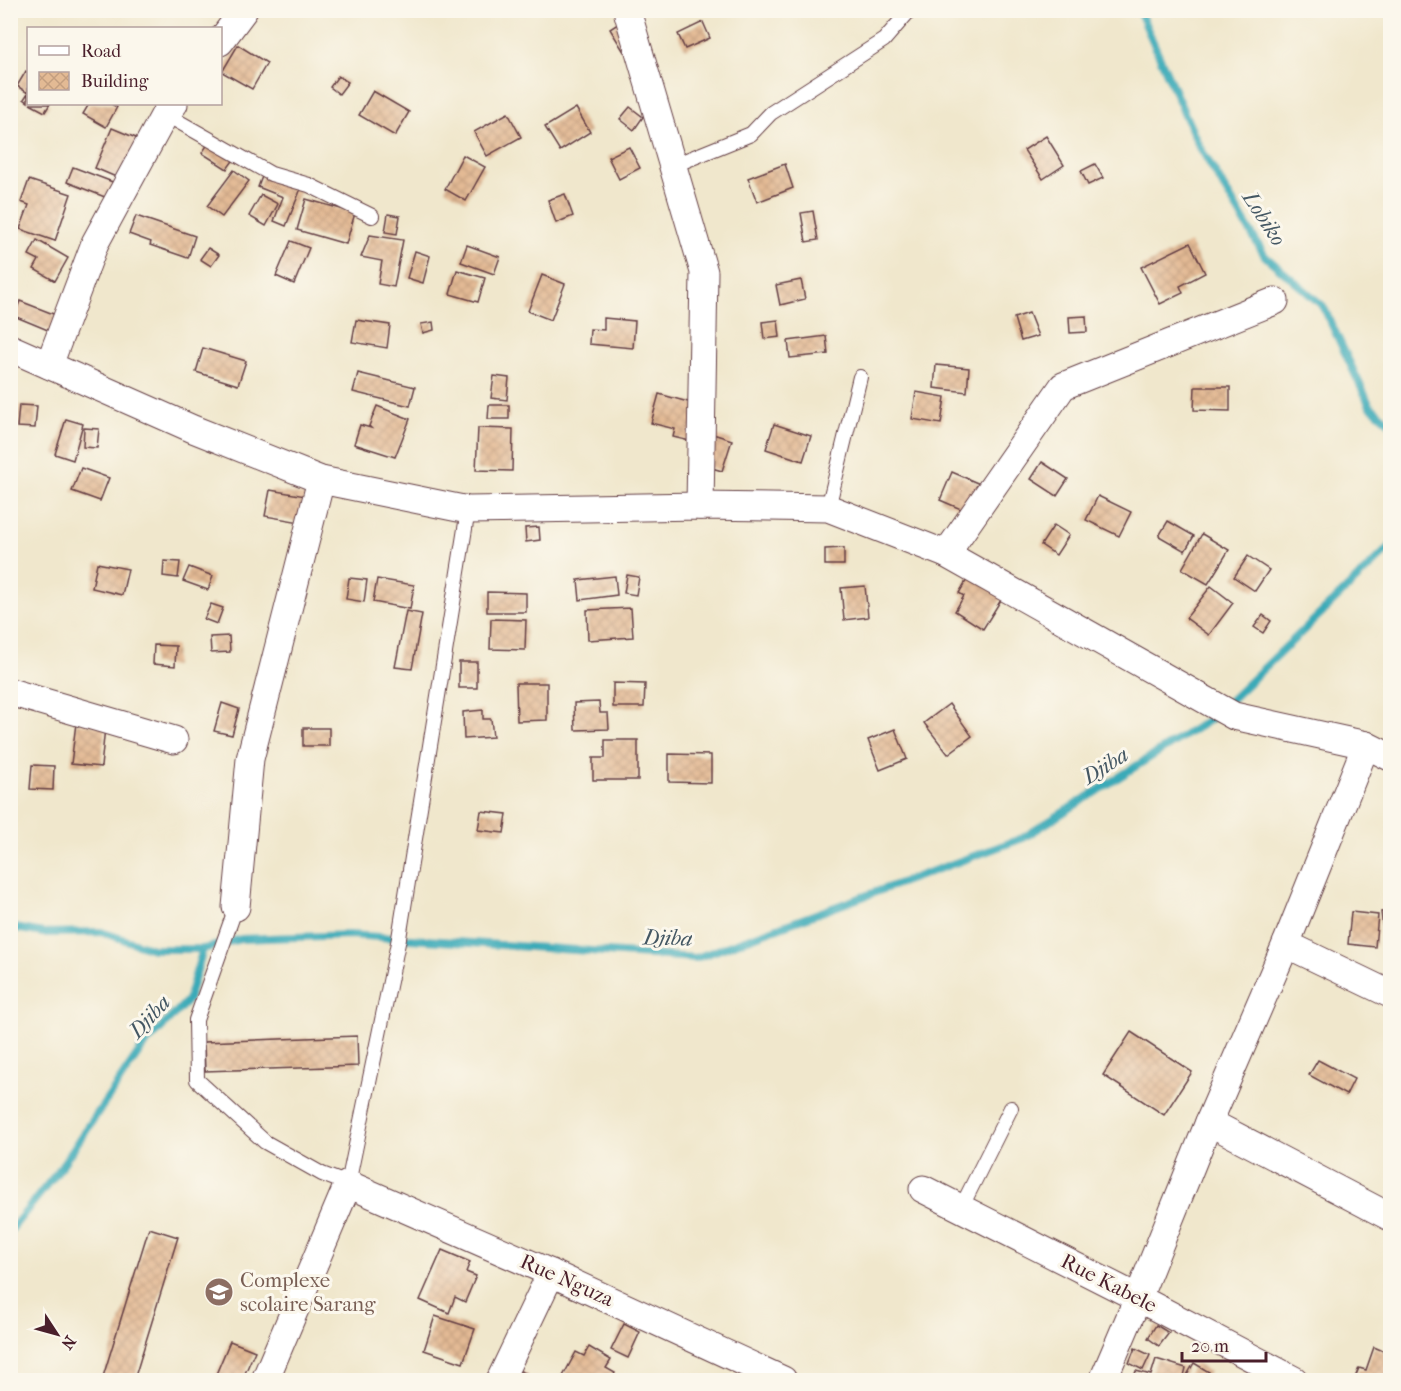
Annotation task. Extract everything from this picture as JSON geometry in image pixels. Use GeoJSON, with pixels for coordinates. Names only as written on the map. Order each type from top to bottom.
{"type":"FeatureCollection","features":[{"type":"Feature","properties":{"kind":"street"},"geometry":{"type":"LineString","coordinates":[[222,39],[244,10]]}},
{"type":"Feature","properties":{"kind":"street"},"geometry":{"type":"LineString","coordinates":[[628,14],[704,272],[700,506]]}},
{"type":"Feature","properties":{"kind":"street"},"geometry":{"type":"LineString","coordinates":[[49,364],[95,243],[170,109]]}},
{"type":"Feature","properties":{"kind":"street"},"geometry":{"type":"LineString","coordinates":[[946,554],[1063,386],[1275,301]]}},
{"type":"Feature","properties":{"kind":"street"},"geometry":{"type":"LineString","coordinates":[[10,348],[193,429],[321,480],[468,510],[700,506],[828,508],[946,554],[1234,716],[1366,745],[1390,758]]}},
{"type":"Feature","properties":{"kind":"street"},"geometry":{"type":"LineString","coordinates":[[236,907],[250,759],[321,480]]}},
{"type":"Feature","properties":{"kind":"street"},"geometry":{"type":"LineString","coordinates":[[10,692],[174,740]]}},
{"type":"Feature","properties":{"kind":"street"},"geometry":{"type":"LineString","coordinates":[[1103,1380],[1209,1122],[1286,944],[1366,745]]}},
{"type":"Feature","properties":{"kind":"street"},"geometry":{"type":"LineString","coordinates":[[1286,944],[1390,994]]}},
{"type":"Feature","properties":{"kind":"street"},"geometry":{"type":"LineString","coordinates":[[1209,1122],[1390,1218]]}},
{"type":"Feature","properties":{"kind":"street"},"geometry":{"type":"LineString","coordinates":[[265,1380],[348,1184]]}},
{"type":"Feature","properties":{"kind":"street","name":"Rue Nguza"},"geometry":{"type":"LineString","coordinates":[[348,1184],[552,1273],[783,1380]]}},
{"type":"Feature","properties":{"kind":"street","name":"Rue Kabele"},"geometry":{"type":"LineString","coordinates":[[923,1189],[1294,1380]]}},
{"type":"Feature","properties":{"kind":"street"},"geometry":{"type":"LineString","coordinates":[[500,1380],[552,1273]]}},
{"type":"Feature","properties":{"kind":"lane"},"geometry":{"type":"LineString","coordinates":[[672,166],[752,134],[771,114],[884,40],[910,10]]}},
{"type":"Feature","properties":{"kind":"lane"},"geometry":{"type":"LineString","coordinates":[[170,109],[271,174],[309,185],[372,216]]}},
{"type":"Feature","properties":{"kind":"lane"},"geometry":{"type":"LineString","coordinates":[[828,508],[860,378]]}},
{"type":"Feature","properties":{"kind":"lane"},"geometry":{"type":"LineString","coordinates":[[236,907],[196,1020],[197,1080],[265,1142],[322,1174],[348,1184],[399,938],[468,510]]}},
{"type":"Feature","properties":{"kind":"lane"},"geometry":{"type":"LineString","coordinates":[[961,1208],[1011,1108]]}},
{"type":"Feature","properties":{"kind":"building"},"geometry":{"type":"Polygon","coordinates":[[[627,18],[641,41],[624,52],[610,29],[627,18]]]}},
{"type":"Feature","properties":{"kind":"building"},"geometry":{"type":"Polygon","coordinates":[[[703,22],[710,38],[685,49],[678,34],[703,22]]]}},
{"type":"Feature","properties":{"kind":"building"},"geometry":{"type":"Polygon","coordinates":[[[238,45],[267,63],[252,89],[222,72],[238,45]]]}},
{"type":"Feature","properties":{"kind":"building"},"geometry":{"type":"Polygon","coordinates":[[[26,71],[27,92],[17,86],[26,71]]]}},
{"type":"Feature","properties":{"kind":"building"},"geometry":{"type":"Polygon","coordinates":[[[338,76],[348,82],[339,94],[330,87],[338,76]]]}},
{"type":"Feature","properties":{"kind":"building"},"geometry":{"type":"Polygon","coordinates":[[[373,91],[409,112],[395,136],[359,115],[373,91]]]}},
{"type":"Feature","properties":{"kind":"building"},"geometry":{"type":"Polygon","coordinates":[[[32,105],[49,105],[45,112],[32,105]]]}},
{"type":"Feature","properties":{"kind":"building"},"geometry":{"type":"Polygon","coordinates":[[[88,105],[117,107],[106,127],[83,114],[88,105]]]}},
{"type":"Feature","properties":{"kind":"building"},"geometry":{"type":"Polygon","coordinates":[[[630,107],[643,117],[634,130],[620,119],[630,107]]]}},
{"type":"Feature","properties":{"kind":"building"},"geometry":{"type":"Polygon","coordinates":[[[576,108],[590,132],[560,151],[545,127],[576,108]]]}},
{"type":"Feature","properties":{"kind":"building"},"geometry":{"type":"Polygon","coordinates":[[[508,113],[521,137],[487,156],[474,132],[508,113]]]}},
{"type":"Feature","properties":{"kind":"building"},"geometry":{"type":"Polygon","coordinates":[[[112,128],[148,143],[130,183],[95,168],[112,128]]]}},
{"type":"Feature","properties":{"kind":"building"},"geometry":{"type":"Polygon","coordinates":[[[1046,136],[1064,165],[1043,179],[1024,150],[1046,136]]]}},
{"type":"Feature","properties":{"kind":"building"},"geometry":{"type":"Polygon","coordinates":[[[212,138],[238,154],[227,169],[202,153],[212,138]]]}},
{"type":"Feature","properties":{"kind":"building"},"geometry":{"type":"Polygon","coordinates":[[[629,147],[640,168],[619,179],[608,157],[629,147]]]}},
{"type":"Feature","properties":{"kind":"building"},"geometry":{"type":"Polygon","coordinates":[[[463,155],[485,167],[466,201],[445,189],[463,155]]]}},
{"type":"Feature","properties":{"kind":"building"},"geometry":{"type":"Polygon","coordinates":[[[785,164],[793,188],[757,202],[748,178],[785,164]]]}},
{"type":"Feature","properties":{"kind":"building"},"geometry":{"type":"Polygon","coordinates":[[[1095,164],[1103,178],[1088,185],[1081,171],[1095,164]]]}},
{"type":"Feature","properties":{"kind":"building"},"geometry":{"type":"Polygon","coordinates":[[[266,166],[304,181],[286,226],[274,221],[283,197],[258,187],[266,166]]]}},
{"type":"Feature","properties":{"kind":"building"},"geometry":{"type":"Polygon","coordinates":[[[73,167],[131,189],[125,205],[67,182],[73,167]]]}},
{"type":"Feature","properties":{"kind":"building"},"geometry":{"type":"Polygon","coordinates":[[[234,170],[249,181],[222,217],[207,206],[234,170]]]}},
{"type":"Feature","properties":{"kind":"building"},"geometry":{"type":"Polygon","coordinates":[[[29,180],[71,194],[55,241],[20,229],[29,205],[21,202],[29,180]]]}},
{"type":"Feature","properties":{"kind":"building"},"geometry":{"type":"Polygon","coordinates":[[[565,194],[573,216],[556,223],[548,200],[565,194]]]}},
{"type":"Feature","properties":{"kind":"building"},"geometry":{"type":"Polygon","coordinates":[[[261,195],[278,204],[266,226],[249,216],[261,195]]]}},
{"type":"Feature","properties":{"kind":"building"},"geometry":{"type":"Polygon","coordinates":[[[306,199],[355,213],[346,244],[297,230],[306,199]]]}},
{"type":"Feature","properties":{"kind":"building"},"geometry":{"type":"Polygon","coordinates":[[[813,211],[818,240],[806,242],[801,213],[813,211]]]}},
{"type":"Feature","properties":{"kind":"building"},"geometry":{"type":"Polygon","coordinates":[[[388,214],[400,216],[397,234],[385,232],[388,214]]]}},
{"type":"Feature","properties":{"kind":"building"},"geometry":{"type":"Polygon","coordinates":[[[136,216],[195,236],[188,258],[150,245],[151,242],[129,234],[136,216]]]}},
{"type":"Feature","properties":{"kind":"building"},"geometry":{"type":"Polygon","coordinates":[[[370,235],[403,240],[394,287],[378,284],[382,261],[361,257],[370,235]]]}},
{"type":"Feature","properties":{"kind":"building"},"geometry":{"type":"Polygon","coordinates":[[[37,240],[68,258],[55,281],[34,269],[39,260],[29,255],[37,240]]]}},
{"type":"Feature","properties":{"kind":"building"},"geometry":{"type":"Polygon","coordinates":[[[291,241],[309,248],[294,284],[276,276],[291,241]]]}},
{"type":"Feature","properties":{"kind":"building"},"geometry":{"type":"Polygon","coordinates":[[[1190,243],[1205,273],[1180,286],[1183,293],[1160,304],[1141,267],[1190,243]]]}},
{"type":"Feature","properties":{"kind":"building"},"geometry":{"type":"Polygon","coordinates":[[[467,245],[500,257],[494,274],[461,262],[467,245]]]}},
{"type":"Feature","properties":{"kind":"building"},"geometry":{"type":"Polygon","coordinates":[[[208,248],[219,255],[211,266],[200,259],[208,248]]]}},
{"type":"Feature","properties":{"kind":"building"},"geometry":{"type":"Polygon","coordinates":[[[415,251],[430,256],[423,283],[407,278],[415,251]]]}},
{"type":"Feature","properties":{"kind":"building"},"geometry":{"type":"Polygon","coordinates":[[[457,270],[485,278],[478,302],[450,294],[457,270]]]}},
{"type":"Feature","properties":{"kind":"building"},"geometry":{"type":"Polygon","coordinates":[[[542,275],[565,284],[551,320],[528,311],[542,275]]]}},
{"type":"Feature","properties":{"kind":"building"},"geometry":{"type":"Polygon","coordinates":[[[801,280],[805,299],[780,305],[776,285],[801,280]]]}},
{"type":"Feature","properties":{"kind":"building"},"geometry":{"type":"Polygon","coordinates":[[[20,301],[61,317],[55,333],[14,316],[20,301]]]}},
{"type":"Feature","properties":{"kind":"building"},"geometry":{"type":"Polygon","coordinates":[[[1029,313],[1038,336],[1021,341],[1014,318],[1029,313]]]}},
{"type":"Feature","properties":{"kind":"building"},"geometry":{"type":"Polygon","coordinates":[[[1086,316],[1087,332],[1070,333],[1069,317],[1086,316]]]}},
{"type":"Feature","properties":{"kind":"building"},"geometry":{"type":"Polygon","coordinates":[[[604,318],[635,321],[633,348],[589,344],[590,329],[604,330],[604,318]]]}},
{"type":"Feature","properties":{"kind":"building"},"geometry":{"type":"Polygon","coordinates":[[[356,320],[390,325],[387,348],[352,342],[356,320]]]}},
{"type":"Feature","properties":{"kind":"building"},"geometry":{"type":"Polygon","coordinates":[[[778,320],[780,337],[764,339],[762,322],[778,320]]]}},
{"type":"Feature","properties":{"kind":"building"},"geometry":{"type":"Polygon","coordinates":[[[433,322],[434,330],[423,333],[421,324],[433,322]]]}},
{"type":"Feature","properties":{"kind":"building"},"geometry":{"type":"Polygon","coordinates":[[[826,336],[828,354],[790,358],[788,341],[826,336]]]}},
{"type":"Feature","properties":{"kind":"building"},"geometry":{"type":"Polygon","coordinates":[[[203,348],[246,361],[238,385],[196,372],[203,348]]]}},
{"type":"Feature","properties":{"kind":"building"},"geometry":{"type":"Polygon","coordinates":[[[936,365],[969,368],[967,392],[934,388],[936,365]]]}},
{"type":"Feature","properties":{"kind":"building"},"geometry":{"type":"Polygon","coordinates":[[[358,373],[415,387],[410,406],[353,392],[358,373]]]}},
{"type":"Feature","properties":{"kind":"building"},"geometry":{"type":"Polygon","coordinates":[[[494,376],[509,378],[507,400],[491,398],[494,376]]]}},
{"type":"Feature","properties":{"kind":"building"},"geometry":{"type":"Polygon","coordinates":[[[1195,387],[1230,387],[1230,411],[1194,410],[1195,387]]]}},
{"type":"Feature","properties":{"kind":"building"},"geometry":{"type":"Polygon","coordinates":[[[916,392],[945,397],[941,424],[912,419],[916,392]]]}},
{"type":"Feature","properties":{"kind":"building"},"geometry":{"type":"Polygon","coordinates":[[[659,394],[699,405],[690,441],[673,437],[675,429],[651,423],[659,394]]]}},
{"type":"Feature","properties":{"kind":"building"},"geometry":{"type":"Polygon","coordinates":[[[19,405],[37,406],[35,428],[17,427],[19,405]]]}},
{"type":"Feature","properties":{"kind":"building"},"geometry":{"type":"Polygon","coordinates":[[[489,405],[509,405],[509,419],[488,419],[489,405]]]}},
{"type":"Feature","properties":{"kind":"building"},"geometry":{"type":"Polygon","coordinates":[[[377,406],[410,419],[395,457],[354,444],[360,425],[371,428],[369,426],[377,406]]]}},
{"type":"Feature","properties":{"kind":"building"},"geometry":{"type":"Polygon","coordinates":[[[66,419],[83,424],[73,460],[55,454],[66,419]]]}},
{"type":"Feature","properties":{"kind":"building"},"geometry":{"type":"Polygon","coordinates":[[[774,424],[811,436],[803,461],[766,449],[774,424]]]}},
{"type":"Feature","properties":{"kind":"building"},"geometry":{"type":"Polygon","coordinates":[[[84,428],[99,429],[97,448],[83,447],[84,428]]]}},
{"type":"Feature","properties":{"kind":"building"},"geometry":{"type":"Polygon","coordinates":[[[478,428],[513,429],[512,471],[476,470],[478,428]]]}},
{"type":"Feature","properties":{"kind":"building"},"geometry":{"type":"Polygon","coordinates":[[[713,434],[732,440],[722,471],[702,465],[713,434]]]}},
{"type":"Feature","properties":{"kind":"building"},"geometry":{"type":"Polygon","coordinates":[[[1042,462],[1068,479],[1057,496],[1031,479],[1042,462]]]}},
{"type":"Feature","properties":{"kind":"building"},"geometry":{"type":"Polygon","coordinates":[[[81,468],[109,478],[100,501],[72,491],[81,468]]]}},
{"type":"Feature","properties":{"kind":"building"},"geometry":{"type":"Polygon","coordinates":[[[952,472],[989,488],[977,516],[940,500],[952,472]]]}},
{"type":"Feature","properties":{"kind":"building"},"geometry":{"type":"Polygon","coordinates":[[[270,490],[306,496],[300,522],[265,516],[270,490]]]}},
{"type":"Feature","properties":{"kind":"building"},"geometry":{"type":"Polygon","coordinates":[[[1098,496],[1131,512],[1119,536],[1086,520],[1098,496]]]}},
{"type":"Feature","properties":{"kind":"building"},"geometry":{"type":"Polygon","coordinates":[[[1168,521],[1194,536],[1185,551],[1159,536],[1168,521]]]}},
{"type":"Feature","properties":{"kind":"building"},"geometry":{"type":"Polygon","coordinates":[[[1054,525],[1069,535],[1056,555],[1041,545],[1054,525]]]}},
{"type":"Feature","properties":{"kind":"building"},"geometry":{"type":"Polygon","coordinates":[[[539,527],[540,540],[526,542],[525,528],[539,527]]]}},
{"type":"Feature","properties":{"kind":"building"},"geometry":{"type":"Polygon","coordinates":[[[1202,534],[1229,550],[1208,584],[1182,569],[1202,534]]]}},
{"type":"Feature","properties":{"kind":"building"},"geometry":{"type":"Polygon","coordinates":[[[844,548],[844,565],[825,565],[825,549],[844,548]]]}},
{"type":"Feature","properties":{"kind":"building"},"geometry":{"type":"Polygon","coordinates":[[[1248,556],[1269,570],[1255,591],[1234,577],[1248,556]]]}},
{"type":"Feature","properties":{"kind":"building"},"geometry":{"type":"Polygon","coordinates":[[[164,561],[180,562],[178,578],[163,576],[164,561]]]}},
{"type":"Feature","properties":{"kind":"building"},"geometry":{"type":"Polygon","coordinates":[[[97,563],[128,569],[122,595],[92,588],[97,563]]]}},
{"type":"Feature","properties":{"kind":"building"},"geometry":{"type":"Polygon","coordinates":[[[975,566],[1009,587],[983,629],[955,611],[964,596],[959,593],[975,566]]]}},
{"type":"Feature","properties":{"kind":"building"},"geometry":{"type":"Polygon","coordinates":[[[189,567],[213,576],[208,590],[183,581],[189,567]]]}},
{"type":"Feature","properties":{"kind":"building"},"geometry":{"type":"Polygon","coordinates":[[[627,575],[639,577],[636,595],[624,593],[627,575]]]}},
{"type":"Feature","properties":{"kind":"building"},"geometry":{"type":"Polygon","coordinates":[[[615,576],[617,595],[580,600],[578,580],[615,576]]]}},
{"type":"Feature","properties":{"kind":"building"},"geometry":{"type":"Polygon","coordinates":[[[349,578],[367,580],[364,602],[346,599],[349,578]]]}},
{"type":"Feature","properties":{"kind":"building"},"geometry":{"type":"Polygon","coordinates":[[[377,579],[414,585],[410,609],[373,602],[377,579]]]}},
{"type":"Feature","properties":{"kind":"building"},"geometry":{"type":"Polygon","coordinates":[[[865,586],[868,617],[844,620],[841,588],[865,586]]]}},
{"type":"Feature","properties":{"kind":"building"},"geometry":{"type":"Polygon","coordinates":[[[1211,586],[1233,603],[1209,635],[1186,618],[1211,586]]]}},
{"type":"Feature","properties":{"kind":"building"},"geometry":{"type":"Polygon","coordinates":[[[487,592],[526,593],[526,612],[487,612],[487,592]]]}},
{"type":"Feature","properties":{"kind":"building"},"geometry":{"type":"Polygon","coordinates":[[[211,604],[223,608],[217,624],[204,619],[211,604]]]}},
{"type":"Feature","properties":{"kind":"building"},"geometry":{"type":"Polygon","coordinates":[[[631,608],[633,637],[588,640],[587,610],[631,608]]]}},
{"type":"Feature","properties":{"kind":"building"},"geometry":{"type":"Polygon","coordinates":[[[406,611],[422,614],[412,669],[395,667],[406,611]]]}},
{"type":"Feature","properties":{"kind":"building"},"geometry":{"type":"Polygon","coordinates":[[[1263,615],[1271,621],[1263,633],[1254,627],[1263,615]]]}},
{"type":"Feature","properties":{"kind":"building"},"geometry":{"type":"Polygon","coordinates":[[[491,619],[526,620],[525,650],[490,649],[491,619]]]}},
{"type":"Feature","properties":{"kind":"building"},"geometry":{"type":"Polygon","coordinates":[[[229,636],[230,652],[211,653],[210,637],[229,636]]]}},
{"type":"Feature","properties":{"kind":"building"},"geometry":{"type":"Polygon","coordinates":[[[154,645],[176,646],[175,666],[153,664],[154,645]]]}},
{"type":"Feature","properties":{"kind":"building"},"geometry":{"type":"Polygon","coordinates":[[[459,662],[477,662],[477,688],[459,688],[459,662]]]}},
{"type":"Feature","properties":{"kind":"building"},"geometry":{"type":"Polygon","coordinates":[[[516,683],[547,683],[547,720],[517,721],[516,683]]]}},
{"type":"Feature","properties":{"kind":"building"},"geometry":{"type":"Polygon","coordinates":[[[613,683],[645,684],[644,707],[613,707],[613,683]]]}},
{"type":"Feature","properties":{"kind":"building"},"geometry":{"type":"Polygon","coordinates":[[[599,702],[600,713],[608,713],[609,729],[575,730],[574,703],[599,702]]]}},
{"type":"Feature","properties":{"kind":"building"},"geometry":{"type":"Polygon","coordinates":[[[222,703],[239,709],[232,735],[214,731],[222,703]]]}},
{"type":"Feature","properties":{"kind":"building"},"geometry":{"type":"Polygon","coordinates":[[[949,704],[972,736],[948,754],[924,723],[949,704]]]}},
{"type":"Feature","properties":{"kind":"building"},"geometry":{"type":"Polygon","coordinates":[[[483,710],[483,719],[491,719],[493,737],[464,739],[463,712],[483,710]]]}},
{"type":"Feature","properties":{"kind":"building"},"geometry":{"type":"Polygon","coordinates":[[[76,723],[105,727],[101,767],[71,764],[76,723]]]}},
{"type":"Feature","properties":{"kind":"building"},"geometry":{"type":"Polygon","coordinates":[[[303,728],[329,728],[329,746],[303,746],[303,728]]]}},
{"type":"Feature","properties":{"kind":"building"},"geometry":{"type":"Polygon","coordinates":[[[895,729],[907,759],[880,770],[868,740],[895,729]]]}},
{"type":"Feature","properties":{"kind":"building"},"geometry":{"type":"Polygon","coordinates":[[[605,740],[638,740],[638,780],[593,780],[593,758],[605,758],[605,740]]]}},
{"type":"Feature","properties":{"kind":"building"},"geometry":{"type":"Polygon","coordinates":[[[669,754],[711,755],[711,783],[669,782],[669,754]]]}},
{"type":"Feature","properties":{"kind":"building"},"geometry":{"type":"Polygon","coordinates":[[[32,765],[54,766],[53,790],[30,789],[32,765]]]}},
{"type":"Feature","properties":{"kind":"building"},"geometry":{"type":"Polygon","coordinates":[[[481,811],[507,814],[504,833],[478,830],[481,811]]]}},
{"type":"Feature","properties":{"kind":"building"},"geometry":{"type":"Polygon","coordinates":[[[1390,911],[1390,937],[1384,938],[1381,912],[1390,911]]]}},
{"type":"Feature","properties":{"kind":"building"},"geometry":{"type":"Polygon","coordinates":[[[1351,912],[1378,915],[1375,947],[1348,944],[1351,912]]]}},
{"type":"Feature","properties":{"kind":"building"},"geometry":{"type":"Polygon","coordinates":[[[1131,1032],[1192,1072],[1164,1115],[1103,1075],[1131,1032]]]}},
{"type":"Feature","properties":{"kind":"building"},"geometry":{"type":"Polygon","coordinates":[[[357,1036],[358,1066],[205,1071],[204,1042],[357,1036]]]}},
{"type":"Feature","properties":{"kind":"building"},"geometry":{"type":"Polygon","coordinates":[[[1318,1060],[1354,1079],[1346,1095],[1309,1075],[1318,1060]]]}},
{"type":"Feature","properties":{"kind":"building"},"geometry":{"type":"Polygon","coordinates":[[[149,1228],[178,1237],[134,1380],[102,1380],[149,1228]]]}},
{"type":"Feature","properties":{"kind":"building"},"geometry":{"type":"Polygon","coordinates":[[[442,1250],[470,1262],[466,1272],[476,1276],[465,1302],[455,1297],[449,1313],[420,1300],[442,1250]]]}},
{"type":"Feature","properties":{"kind":"building"},"geometry":{"type":"Polygon","coordinates":[[[435,1316],[475,1329],[463,1363],[424,1350],[435,1316]]]}},
{"type":"Feature","properties":{"kind":"building"},"geometry":{"type":"Polygon","coordinates":[[[624,1324],[640,1332],[628,1358],[611,1350],[624,1324]]]}},
{"type":"Feature","properties":{"kind":"building"},"geometry":{"type":"Polygon","coordinates":[[[1156,1325],[1169,1333],[1159,1346],[1148,1338],[1156,1325]]]}},
{"type":"Feature","properties":{"kind":"building"},"geometry":{"type":"Polygon","coordinates":[[[230,1341],[255,1351],[242,1380],[216,1380],[214,1379],[230,1341]]]}},
{"type":"Feature","properties":{"kind":"building"},"geometry":{"type":"Polygon","coordinates":[[[589,1347],[611,1360],[606,1368],[615,1373],[611,1380],[561,1380],[576,1352],[584,1356],[589,1347]]]}},
{"type":"Feature","properties":{"kind":"building"},"geometry":{"type":"Polygon","coordinates":[[[1374,1347],[1390,1354],[1390,1380],[1354,1380],[1359,1368],[1366,1370],[1374,1347]]]}},
{"type":"Feature","properties":{"kind":"building"},"geometry":{"type":"Polygon","coordinates":[[[1135,1348],[1150,1355],[1143,1370],[1129,1363],[1135,1348]]]}},
{"type":"Feature","properties":{"kind":"building"},"geometry":{"type":"Polygon","coordinates":[[[1156,1359],[1186,1368],[1183,1380],[1133,1380],[1136,1371],[1151,1375],[1156,1359]]]}},
{"type":"Feature","properties":{"kind":"building"},"geometry":{"type":"Polygon","coordinates":[[[1194,1363],[1209,1372],[1204,1380],[1193,1380],[1186,1377],[1194,1363]]]}},
{"type":"Feature","properties":{"kind":"building"},"geometry":{"type":"Polygon","coordinates":[[[512,1368],[528,1374],[526,1380],[507,1380],[512,1368]]]}},
{"type":"Feature","properties":{"kind":"waterway","name":"Lobiko"},"geometry":{"type":"LineString","coordinates":[[1139,10],[1198,144],[1265,256],[1323,306],[1370,406],[1390,423]]}},
{"type":"Feature","properties":{"kind":"waterway","name":"Djiba"},"geometry":{"type":"LineString","coordinates":[[10,927],[43,933],[101,932],[153,949],[203,949],[241,939],[350,935],[696,958],[1023,838],[1212,718],[1390,547]]}},
{"type":"Feature","properties":{"kind":"waterway","name":"Djiba"},"geometry":{"type":"LineString","coordinates":[[10,1231],[56,1174],[142,1048],[188,1000],[203,949]]}},
{"type":"Feature","properties":{"kind":"place","name":"Complexe scolaire Sarang"},"geometry":{"type":"Point","coordinates":[219,1292]}}]}
